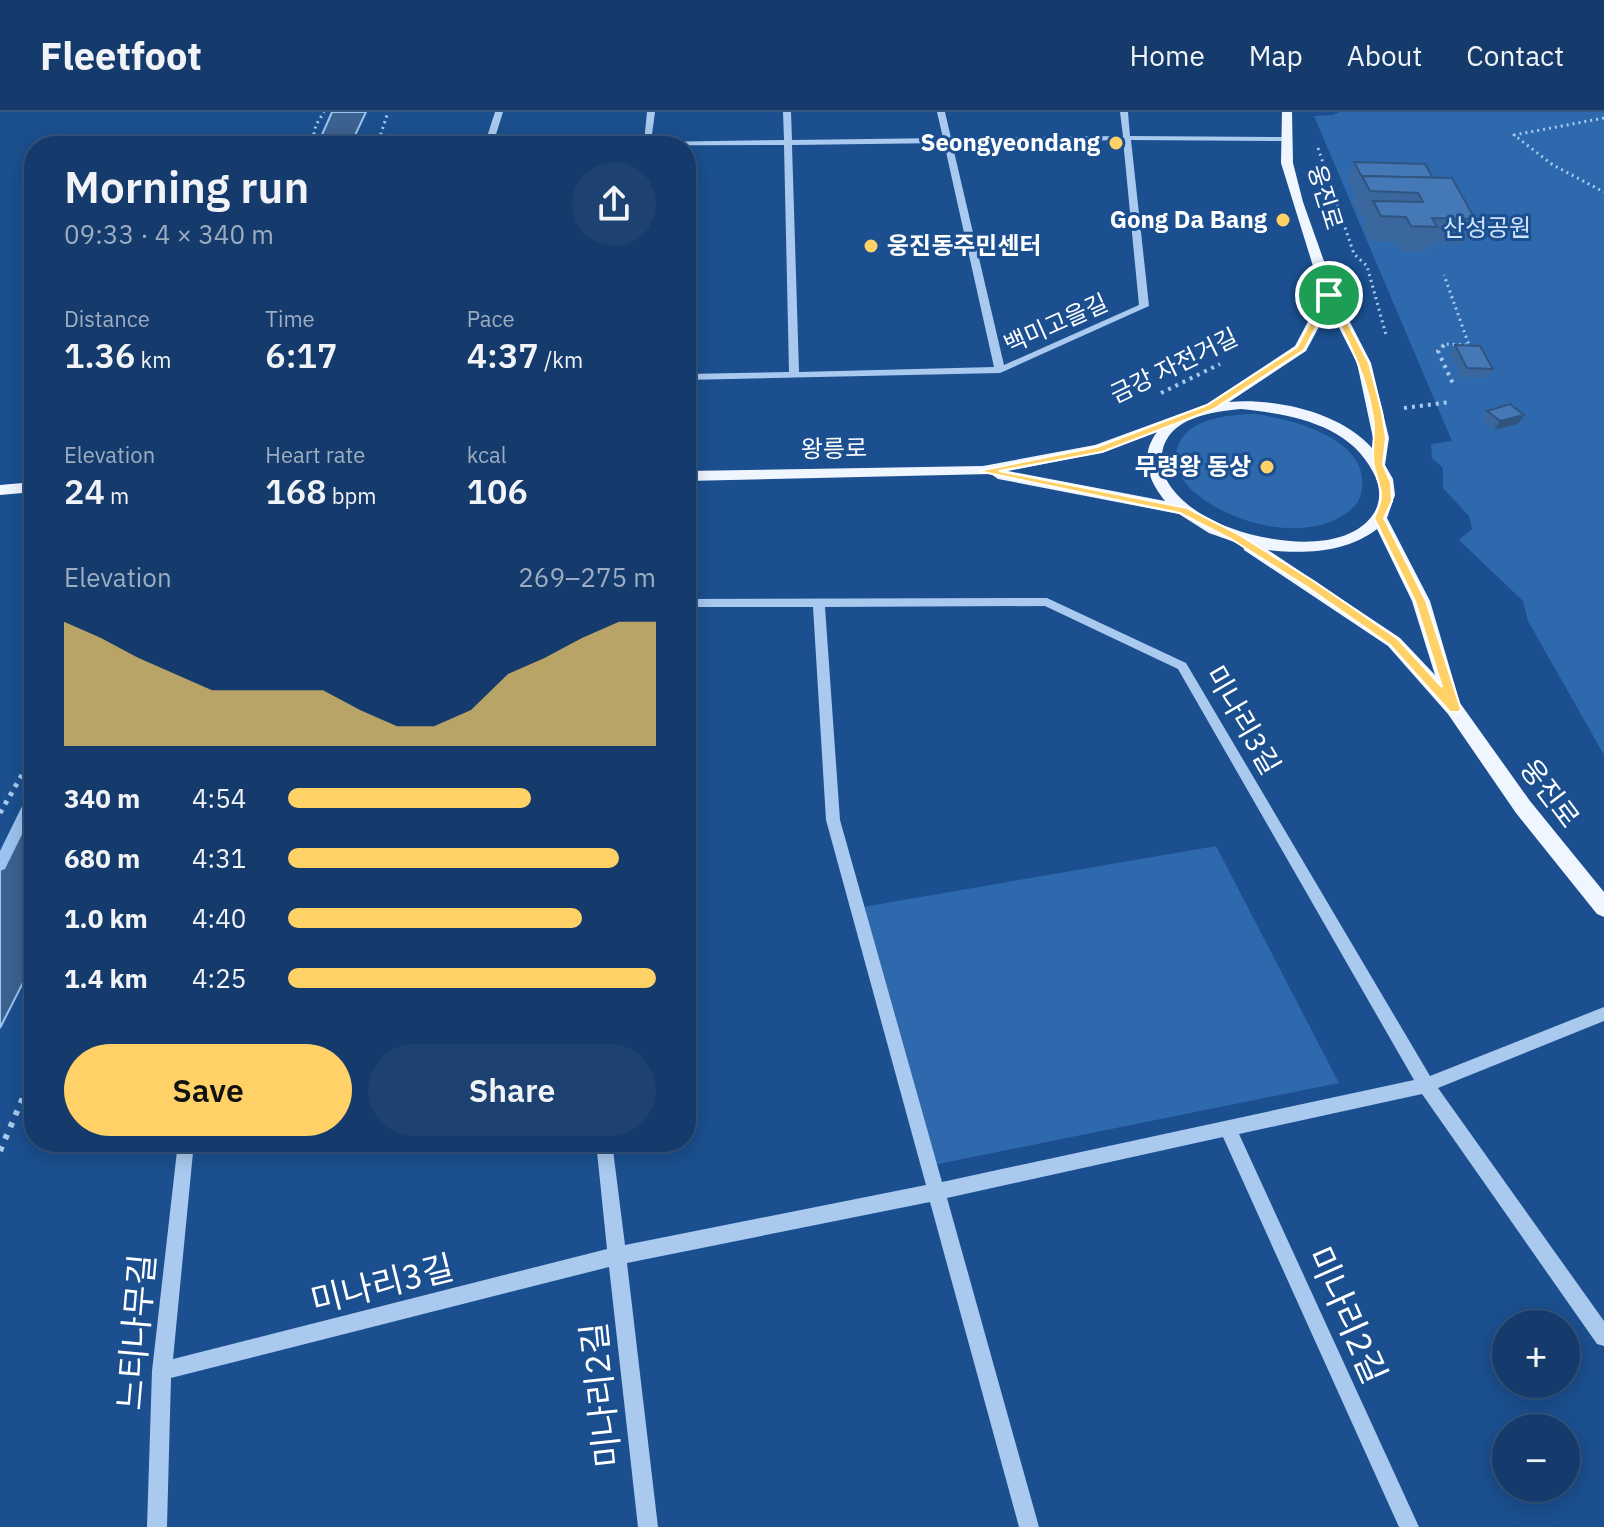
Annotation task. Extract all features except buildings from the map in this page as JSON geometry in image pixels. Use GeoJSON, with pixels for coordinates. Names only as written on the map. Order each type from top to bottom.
{"type":"FeatureCollection","features":[{"type":"Feature","properties":{"kind":"main road","name":"웅진로"},"geometry":{"type":"LineString","coordinates":[[1287,112],[1287,163],[1297,202],[1329,295],[1364,363],[1381,438],[1378,464]]}},
{"type":"Feature","properties":{"kind":"main road"},"geometry":{"type":"LineString","coordinates":[[1211,407],[1301,348],[1329,295]]}},
{"type":"Feature","properties":{"kind":"main road"},"geometry":{"type":"LineString","coordinates":[[983,471],[1099,449],[1211,407],[1241,405],[1276,407],[1308,416],[1338,429],[1361,445],[1378,464],[1386,483],[1387,501],[1379,518],[1361,533],[1325,544],[1269,545],[1234,537]]}},
{"type":"Feature","properties":{"kind":"main road"},"geometry":{"type":"LineString","coordinates":[[1183,510],[1164,490],[1154,469],[1154,448],[1163,432],[1184,416]]}},
{"type":"Feature","properties":{"kind":"main road"},"geometry":{"type":"LineString","coordinates":[[983,471],[1183,510],[1311,584],[1394,642],[1455,709]]}},
{"type":"Feature","properties":{"kind":"main road","name":"왕릉로"},"geometry":{"type":"LineString","coordinates":[[696,476],[983,471]]}},
{"type":"Feature","properties":{"kind":"main road"},"geometry":{"type":"LineString","coordinates":[[0,490],[24,488]]}},
{"type":"Feature","properties":{"kind":"main road"},"geometry":{"type":"LineString","coordinates":[[1379,518],[1421,601],[1455,709]]}},
{"type":"Feature","properties":{"kind":"main road","name":"웅진로"},"geometry":{"type":"LineString","coordinates":[[1455,709],[1523,807],[1604,908]]}},
{"type":"Feature","properties":{"kind":"street"},"geometry":{"type":"LineString","coordinates":[[491,136],[499,112]]}},
{"type":"Feature","properties":{"kind":"street"},"geometry":{"type":"LineString","coordinates":[[648,136],[651,112]]}},
{"type":"Feature","properties":{"kind":"street"},"geometry":{"type":"LineString","coordinates":[[787,112],[794,376]]}},
{"type":"Feature","properties":{"kind":"street","name":"백미고을길"},"geometry":{"type":"LineString","coordinates":[[941,112],[1000,370],[1144,306],[1124,112]]}},
{"type":"Feature","properties":{"kind":"street"},"geometry":{"type":"LineString","coordinates":[[696,144],[1286,139]]}},
{"type":"Feature","properties":{"kind":"street"},"geometry":{"type":"LineString","coordinates":[[696,377],[1000,370]]}},
{"type":"Feature","properties":{"kind":"street","name":"미나리3길"},"geometry":{"type":"LineString","coordinates":[[696,603],[1047,602],[1182,666],[1426,1085]]}},
{"type":"Feature","properties":{"kind":"street"},"geometry":{"type":"LineString","coordinates":[[819,603],[833,820],[1029,1527]]}},
{"type":"Feature","properties":{"kind":"street","name":"미나리3길"},"geometry":{"type":"LineString","coordinates":[[162,1371],[617,1256],[935,1192],[1426,1085],[1604,1014]]}},
{"type":"Feature","properties":{"kind":"street"},"geometry":{"type":"LineString","coordinates":[[1426,1085],[1604,1337]]}},
{"type":"Feature","properties":{"kind":"street","name":"미나리2길"},"geometry":{"type":"LineString","coordinates":[[1228,1129],[1409,1527]]}},
{"type":"Feature","properties":{"kind":"street","name":"느티나무길"},"geometry":{"type":"LineString","coordinates":[[157,1527],[162,1371],[185,1152]]}},
{"type":"Feature","properties":{"kind":"street"},"geometry":{"type":"LineString","coordinates":[[605,1152],[617,1256]]}},
{"type":"Feature","properties":{"kind":"street","name":"미나리2길"},"geometry":{"type":"LineString","coordinates":[[617,1256],[648,1527]]}},
{"type":"Feature","properties":{"kind":"path"},"geometry":{"type":"LineString","coordinates":[[313,136],[324,112]]}},
{"type":"Feature","properties":{"kind":"path"},"geometry":{"type":"LineString","coordinates":[[380,136],[388,112]]}},
{"type":"Feature","properties":{"kind":"path"},"geometry":{"type":"LineString","coordinates":[[1604,118],[1514,135],[1553,165],[1604,192]]}},
{"type":"Feature","properties":{"kind":"path"},"geometry":{"type":"LineString","coordinates":[[1316,144],[1354,254],[1367,266],[1389,347]]}},
{"type":"Feature","properties":{"kind":"path"},"geometry":{"type":"LineString","coordinates":[[1444,275],[1469,345],[1445,344],[1438,351],[1454,386]]}},
{"type":"Feature","properties":{"kind":"path","name":"금강 자전거길"},"geometry":{"type":"LineString","coordinates":[[1152,397],[1227,361]]}},
{"type":"Feature","properties":{"kind":"path"},"geometry":{"type":"LineString","coordinates":[[1377,412],[1450,402]]}},
{"type":"Feature","properties":{"kind":"path"},"geometry":{"type":"LineString","coordinates":[[0,813],[24,771]]}},
{"type":"Feature","properties":{"kind":"path"},"geometry":{"type":"LineString","coordinates":[[0,1151],[24,1095]]}},
{"type":"Feature","properties":{"kind":"green space","name":"산성공원"},"geometry":{"type":"Polygon","coordinates":[[[1339,112],[1604,112],[1604,755],[1528,621],[1523,601],[1459,540],[1472,529],[1469,516],[1443,488],[1443,468],[1432,458],[1431,444],[1452,441],[1314,116],[1339,112]]]}},
{"type":"Feature","properties":{"kind":"green space"},"geometry":{"type":"Polygon","coordinates":[[[1255,414],[1306,426],[1340,443],[1360,469],[1362,486],[1354,507],[1331,522],[1290,528],[1248,521],[1209,503],[1194,492],[1182,478],[1176,461],[1184,436],[1192,428],[1216,418],[1255,414]]]}},
{"type":"Feature","properties":{"kind":"green space"},"geometry":{"type":"Polygon","coordinates":[[[1216,846],[1339,1083],[928,1166],[857,908],[1216,846]]]}},
{"type":"Feature","properties":{"kind":"shaded area"},"geometry":{"type":"Polygon","coordinates":[[[332,112],[366,112],[355,136],[321,136],[332,112]]]}},
{"type":"Feature","properties":{"kind":"shaded area"},"geometry":{"type":"Polygon","coordinates":[[[24,817],[24,981],[0,1028],[0,853],[15,835],[24,817]]]}},
{"type":"Feature","properties":{"kind":"waterway"},"geometry":{"type":"LineString","coordinates":[[0,865],[24,816]]}},
{"type":"Feature","properties":{"kind":"place","name":"Seongyeondang"},"geometry":{"type":"Point","coordinates":[1116,143]}},
{"type":"Feature","properties":{"kind":"place","name":"Gong Da Bang"},"geometry":{"type":"Point","coordinates":[1283,220]}},
{"type":"Feature","properties":{"kind":"place","name":"웅진동주민센터"},"geometry":{"type":"Point","coordinates":[871,246]}},
{"type":"Feature","properties":{"kind":"place","name":"무령왕 동상"},"geometry":{"type":"Point","coordinates":[1267,467]}},
{"type":"Feature","properties":{"kind":"route"},"geometry":{"type":"LineString","coordinates":[[1329,295],[1364,363],[1377,412],[1381,438],[1378,464],[1386,483],[1387,501],[1379,518],[1421,601],[1455,709],[1394,642],[1311,584],[1183,510],[1125,496],[983,471],[1070,457],[1099,449],[1211,407],[1301,348],[1329,295]]}}]}
